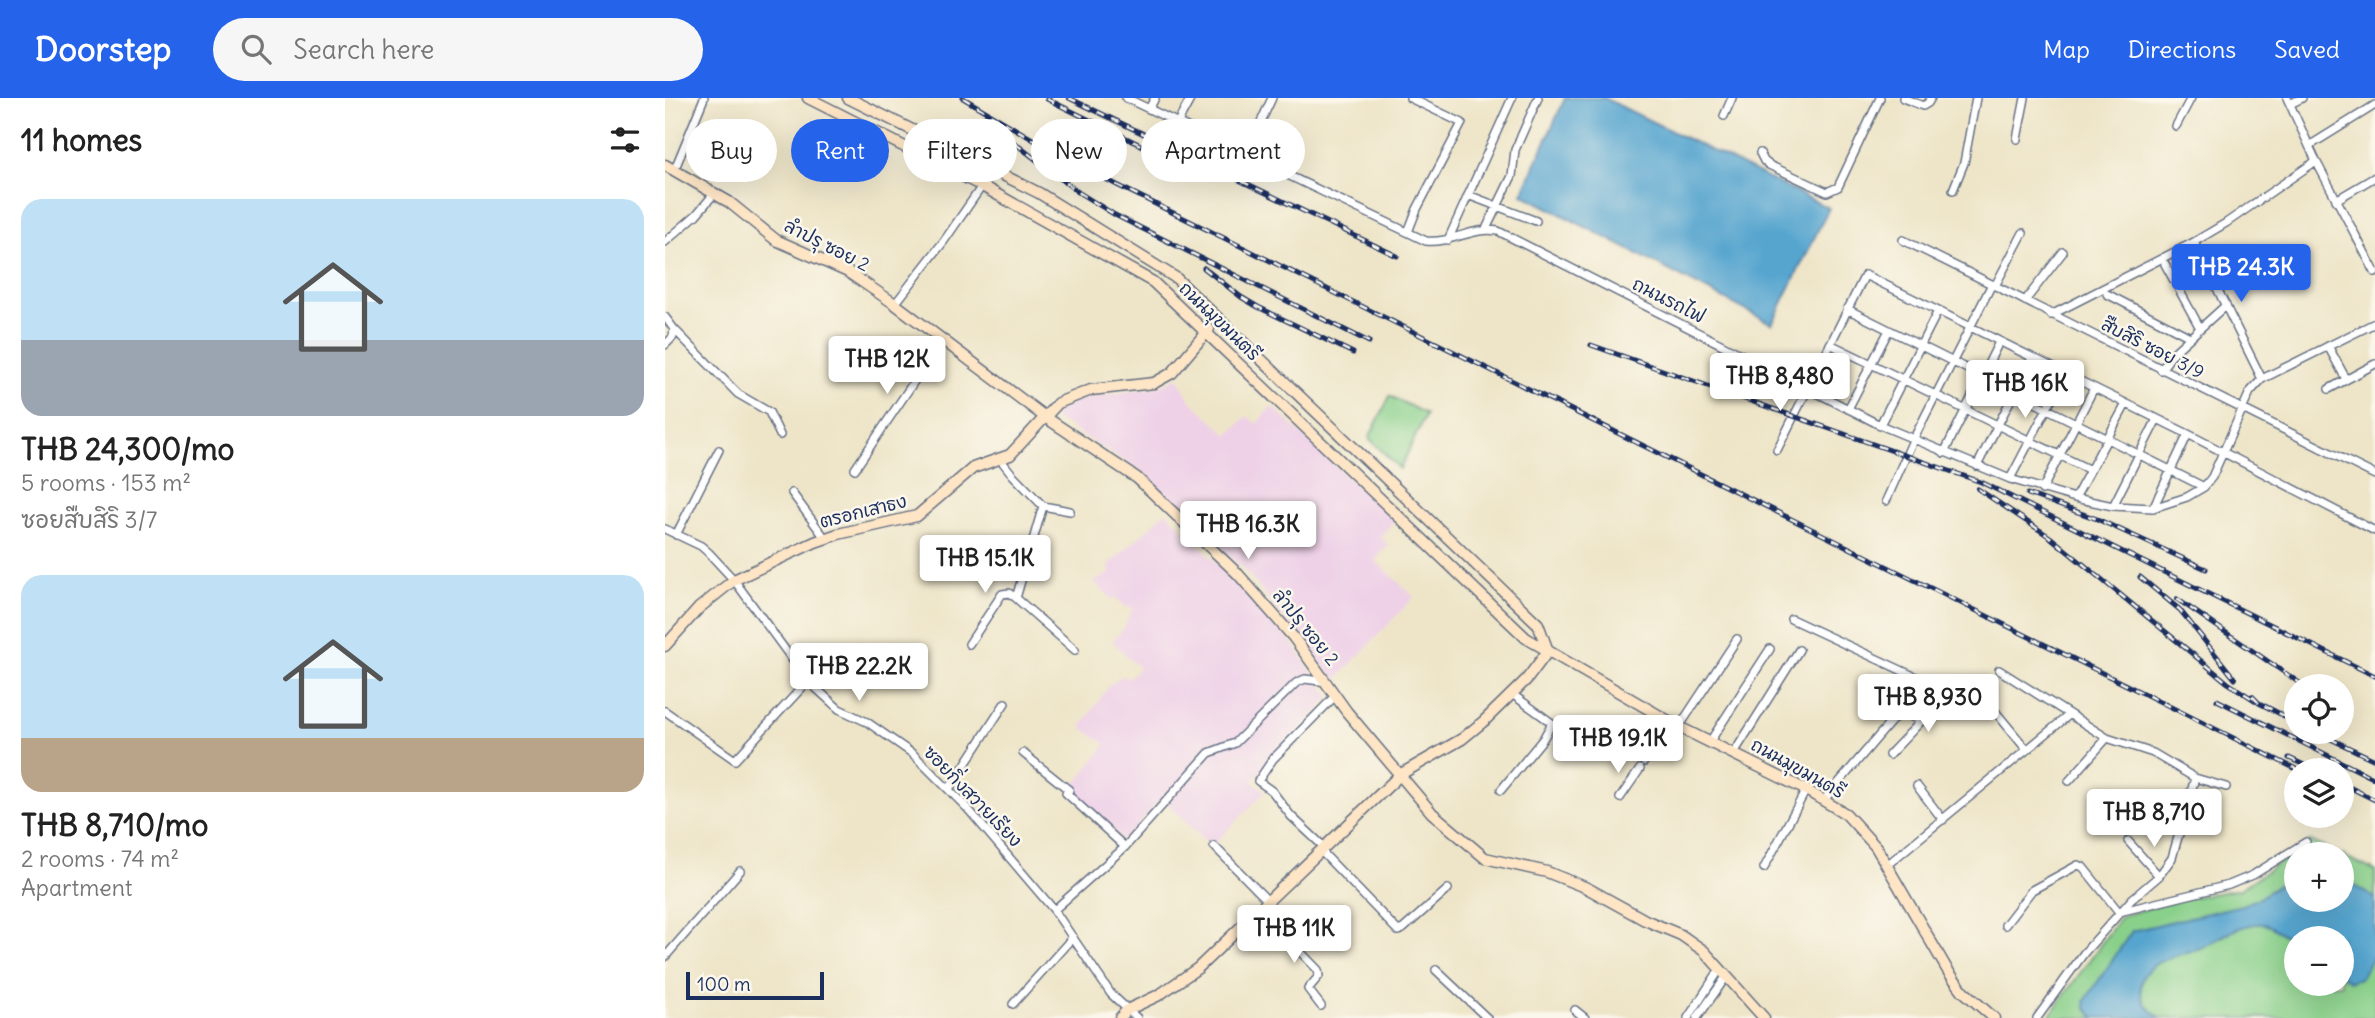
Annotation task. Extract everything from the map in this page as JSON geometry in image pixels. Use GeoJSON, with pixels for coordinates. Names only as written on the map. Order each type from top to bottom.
{"type":"FeatureCollection","features":[{"type":"Feature","properties":{"kind":"street"},"geometry":{"type":"LineString","coordinates":[[670,168],[704,98]]}},
{"type":"Feature","properties":{"kind":"street","name":"ถนนมุขมนตรี"},"geometry":{"type":"LineString","coordinates":[[808,98],[982,186],[1153,282],[1526,638],[1674,724],[1806,790],[1846,814],[1864,832],[1887,865],[1948,971],[1963,991],[1994,1018]]}},
{"type":"Feature","properties":{"kind":"street","name":"ถนนมุขมนตรี"},"geometry":{"type":"LineString","coordinates":[[849,98],[1039,193],[1176,278],[1538,624],[1548,651]]}},
{"type":"Feature","properties":{"kind":"street"},"geometry":{"type":"LineString","coordinates":[[1126,98],[1171,119]]}},
{"type":"Feature","properties":{"kind":"street"},"geometry":{"type":"LineString","coordinates":[[1149,109],[1154,98]]}},
{"type":"Feature","properties":{"kind":"street"},"geometry":{"type":"LineString","coordinates":[[1180,119],[1191,98]]}},
{"type":"Feature","properties":{"kind":"street"},"geometry":{"type":"LineString","coordinates":[[1262,119],[1272,98]]}},
{"type":"Feature","properties":{"kind":"street"},"geometry":{"type":"LineString","coordinates":[[1408,232],[1417,209],[1462,123],[1411,98]]}},
{"type":"Feature","properties":{"kind":"street"},"geometry":{"type":"LineString","coordinates":[[1448,240],[1512,98]]}},
{"type":"Feature","properties":{"kind":"street"},"geometry":{"type":"LineString","coordinates":[[1304,182],[1426,241],[1448,240],[1486,229],[1512,176],[1514,150],[1538,98]]}},
{"type":"Feature","properties":{"kind":"street"},"geometry":{"type":"LineString","coordinates":[[1724,116],[1732,98]]}},
{"type":"Feature","properties":{"kind":"street"},"geometry":{"type":"LineString","coordinates":[[1760,153],[1769,165],[1827,192],[1834,191],[1880,98]]}},
{"type":"Feature","properties":{"kind":"street"},"geometry":{"type":"LineString","coordinates":[[1903,98],[1923,106],[1931,98]]}},
{"type":"Feature","properties":{"kind":"street"},"geometry":{"type":"LineString","coordinates":[[1953,190],[1964,163],[1976,98]]}},
{"type":"Feature","properties":{"kind":"street"},"geometry":{"type":"LineString","coordinates":[[2017,139],[2025,98]]}},
{"type":"Feature","properties":{"kind":"street"},"geometry":{"type":"LineString","coordinates":[[2176,126],[2191,98]]}},
{"type":"Feature","properties":{"kind":"street"},"geometry":{"type":"LineString","coordinates":[[2301,98],[2289,101],[2316,161],[2375,272]]}},
{"type":"Feature","properties":{"kind":"street"},"geometry":{"type":"LineString","coordinates":[[2309,146],[2375,105]]}},
{"type":"Feature","properties":{"kind":"street","name":"สืบสิริ ซอย 3/9"},"geometry":{"type":"LineString","coordinates":[[2051,315],[2194,242],[2236,217],[2316,161]]}},
{"type":"Feature","properties":{"kind":"street","name":"ลำปรุ ซอย 2"},"geometry":{"type":"LineString","coordinates":[[670,168],[745,214],[776,240],[848,272],[1045,417],[1137,478],[1257,595],[1328,682],[1335,696],[1432,813],[1485,858],[1547,872],[1587,888],[1645,920],[1681,935],[1704,951],[1764,1018]]}},
{"type":"Feature","properties":{"kind":"street"},"geometry":{"type":"LineString","coordinates":[[2336,200],[2375,177]]}},
{"type":"Feature","properties":{"kind":"street"},"geometry":{"type":"LineString","coordinates":[[895,304],[982,186]]}},
{"type":"Feature","properties":{"kind":"street"},"geometry":{"type":"LineString","coordinates":[[1028,212],[1039,193]]}},
{"type":"Feature","properties":{"kind":"street"},"geometry":{"type":"LineString","coordinates":[[665,242],[696,215],[714,194]]}},
{"type":"Feature","properties":{"kind":"street"},"geometry":{"type":"LineString","coordinates":[[1468,195],[1536,221]]}},
{"type":"Feature","properties":{"kind":"street","name":"ถนนรถไฟ"},"geometry":{"type":"LineString","coordinates":[[1486,229],[1498,232],[1880,425],[2010,479],[2042,490],[2113,506],[2153,508],[2187,498],[2204,487]]}},
{"type":"Feature","properties":{"kind":"street"},"geometry":{"type":"LineString","coordinates":[[1886,501],[1913,440],[1970,328],[2023,233]]}},
{"type":"Feature","properties":{"kind":"street","name":"สืบสิริ ซอย 3/9"},"geometry":{"type":"LineString","coordinates":[[1903,240],[2375,475]]}},
{"type":"Feature","properties":{"kind":"street"},"geometry":{"type":"LineString","coordinates":[[2194,242],[2262,379]]}},
{"type":"Feature","properties":{"kind":"street"},"geometry":{"type":"LineString","coordinates":[[2025,302],[2063,252]]}},
{"type":"Feature","properties":{"kind":"street"},"geometry":{"type":"LineString","coordinates":[[2165,264],[2200,328]]}},
{"type":"Feature","properties":{"kind":"street"},"geometry":{"type":"LineString","coordinates":[[1777,450],[1865,275],[2188,434],[2375,531]]}},
{"type":"Feature","properties":{"kind":"street"},"geometry":{"type":"LineString","coordinates":[[2108,294],[2190,337]]}},
{"type":"Feature","properties":{"kind":"street"},"geometry":{"type":"LineString","coordinates":[[2161,370],[2173,353],[2226,305]]}},
{"type":"Feature","properties":{"kind":"street"},"geometry":{"type":"LineString","coordinates":[[1847,309],[2204,487],[2250,392],[2262,379],[2375,323]]}},
{"type":"Feature","properties":{"kind":"street"},"geometry":{"type":"LineString","coordinates":[[1880,425],[1938,311]]}},
{"type":"Feature","properties":{"kind":"street","name":"ตรอกเสาธง"},"geometry":{"type":"LineString","coordinates":[[665,646],[708,600],[734,580],[825,538],[917,516],[973,468],[1000,459],[1019,447],[1058,403],[1082,393],[1154,383],[1172,373],[1207,333],[1215,316]]}},
{"type":"Feature","properties":{"kind":"street"},"geometry":{"type":"LineString","coordinates":[[665,317],[738,394],[769,412],[780,435]]}},
{"type":"Feature","properties":{"kind":"street"},"geometry":{"type":"LineString","coordinates":[[665,345],[673,337],[674,329]]}},
{"type":"Feature","properties":{"kind":"street"},"geometry":{"type":"LineString","coordinates":[[1849,409],[1889,330]]}},
{"type":"Feature","properties":{"kind":"street"},"geometry":{"type":"LineString","coordinates":[[855,468],[942,340]]}},
{"type":"Feature","properties":{"kind":"street"},"geometry":{"type":"LineString","coordinates":[[1944,453],[1999,342]]}},
{"type":"Feature","properties":{"kind":"street"},"geometry":{"type":"LineString","coordinates":[[1830,344],[2090,470]]}},
{"type":"Feature","properties":{"kind":"street"},"geometry":{"type":"LineString","coordinates":[[2329,346],[2346,379]]}},
{"type":"Feature","properties":{"kind":"street"},"geometry":{"type":"LineString","coordinates":[[1977,466],[2032,358]]}},
{"type":"Feature","properties":{"kind":"street"},"geometry":{"type":"LineString","coordinates":[[2329,389],[2375,364]]}},
{"type":"Feature","properties":{"kind":"street"},"geometry":{"type":"LineString","coordinates":[[2010,479],[2065,374]]}},
{"type":"Feature","properties":{"kind":"street"},"geometry":{"type":"LineString","coordinates":[[2042,490],[2094,388]]}},
{"type":"Feature","properties":{"kind":"street"},"geometry":{"type":"LineString","coordinates":[[2075,498],[2126,404]]}},
{"type":"Feature","properties":{"kind":"street"},"geometry":{"type":"LineString","coordinates":[[2113,506],[2157,419]]}},
{"type":"Feature","properties":{"kind":"street"},"geometry":{"type":"LineString","coordinates":[[2153,508],[2188,434]]}},
{"type":"Feature","properties":{"kind":"street"},"geometry":{"type":"LineString","coordinates":[[676,535],[719,450]]}},
{"type":"Feature","properties":{"kind":"street"},"geometry":{"type":"LineString","coordinates":[[1000,459],[1043,506],[1070,511]]}},
{"type":"Feature","properties":{"kind":"street"},"geometry":{"type":"LineString","coordinates":[[792,493],[825,538]]}},
{"type":"Feature","properties":{"kind":"street"},"geometry":{"type":"LineString","coordinates":[[1016,598],[1043,506]]}},
{"type":"Feature","properties":{"kind":"street","name":"ซอยกิ่งสวายเรียง"},"geometry":{"type":"LineString","coordinates":[[665,529],[701,546],[734,580],[808,681],[839,709],[867,722],[913,754],[949,789],[993,836],[1054,909],[1123,1014],[1137,1018]]}},
{"type":"Feature","properties":{"kind":"street"},"geometry":{"type":"LineString","coordinates":[[969,644],[1002,594],[1009,593],[1075,650]]}},
{"type":"Feature","properties":{"kind":"street"},"geometry":{"type":"LineString","coordinates":[[1791,619],[1917,676],[1919,683],[1900,711],[1824,800]]}},
{"type":"Feature","properties":{"kind":"street"},"geometry":{"type":"LineString","coordinates":[[1620,798],[1737,639]]}},
{"type":"Feature","properties":{"kind":"street"},"geometry":{"type":"LineString","coordinates":[[1709,743],[1770,649]]}},
{"type":"Feature","properties":{"kind":"street"},"geometry":{"type":"LineString","coordinates":[[1734,753],[1799,650]]}},
{"type":"Feature","properties":{"kind":"street"},"geometry":{"type":"LineString","coordinates":[[1123,1014],[1182,980],[1401,774],[1462,739],[1485,721],[1548,651]]}},
{"type":"Feature","properties":{"kind":"street"},"geometry":{"type":"LineString","coordinates":[[1999,670],[2108,737],[2153,753],[2195,778],[2226,787]]}},
{"type":"Feature","properties":{"kind":"street"},"geometry":{"type":"LineString","coordinates":[[1054,909],[1125,848],[1209,753],[1235,743],[1296,683],[1305,679],[1328,682]]}},
{"type":"Feature","properties":{"kind":"street"},"geometry":{"type":"LineString","coordinates":[[665,711],[735,760],[808,681]]}},
{"type":"Feature","properties":{"kind":"street"},"geometry":{"type":"LineString","coordinates":[[1501,790],[1543,739],[1552,723],[1511,694]]}},
{"type":"Feature","properties":{"kind":"street"},"geometry":{"type":"LineString","coordinates":[[1889,755],[1947,694]]}},
{"type":"Feature","properties":{"kind":"street"},"geometry":{"type":"LineString","coordinates":[[1335,696],[1273,759],[1258,781],[1272,791],[1291,816],[1398,931],[1448,889]]}},
{"type":"Feature","properties":{"kind":"street"},"geometry":{"type":"LineString","coordinates":[[1985,699],[2027,750]]}},
{"type":"Feature","properties":{"kind":"street"},"geometry":{"type":"LineString","coordinates":[[949,789],[1005,703]]}},
{"type":"Feature","properties":{"kind":"street"},"geometry":{"type":"LineString","coordinates":[[1900,711],[1921,721]]}},
{"type":"Feature","properties":{"kind":"street"},"geometry":{"type":"LineString","coordinates":[[1887,865],[2069,715]]}},
{"type":"Feature","properties":{"kind":"street"},"geometry":{"type":"LineString","coordinates":[[2069,781],[2108,737]]}},
{"type":"Feature","properties":{"kind":"street"},"geometry":{"type":"LineString","coordinates":[[1023,752],[1125,848]]}},
{"type":"Feature","properties":{"kind":"street"},"geometry":{"type":"LineString","coordinates":[[2037,1018],[2077,961],[2119,912],[2159,876],[2172,858],[2195,778]]}},
{"type":"Feature","properties":{"kind":"street"},"geometry":{"type":"LineString","coordinates":[[1917,786],[1943,820]]}},
{"type":"Feature","properties":{"kind":"street"},"geometry":{"type":"LineString","coordinates":[[1764,868],[1806,790]]}},
{"type":"Feature","properties":{"kind":"street"},"geometry":{"type":"LineString","coordinates":[[2128,841],[2159,876]]}},
{"type":"Feature","properties":{"kind":"street"},"geometry":{"type":"LineString","coordinates":[[1214,846],[1268,901]]}},
{"type":"Feature","properties":{"kind":"street"},"geometry":{"type":"LineString","coordinates":[[2119,912],[2229,885],[2253,875],[2284,856]]}},
{"type":"Feature","properties":{"kind":"street"},"geometry":{"type":"LineString","coordinates":[[2005,925],[2032,890],[2078,865],[2083,867],[2119,912]]}},
{"type":"Feature","properties":{"kind":"street"},"geometry":{"type":"LineString","coordinates":[[665,957],[740,871]]}},
{"type":"Feature","properties":{"kind":"street"},"geometry":{"type":"LineString","coordinates":[[1256,913],[1288,939],[1318,970],[1319,976],[1308,989],[1321,1006]]}},
{"type":"Feature","properties":{"kind":"street"},"geometry":{"type":"LineString","coordinates":[[1013,1004],[1073,937]]}},
{"type":"Feature","properties":{"kind":"street"},"geometry":{"type":"LineString","coordinates":[[1436,970],[1487,1018]]}},
{"type":"Feature","properties":{"kind":"street"},"geometry":{"type":"LineString","coordinates":[[1688,1018],[1723,973]]}},
{"type":"Feature","properties":{"kind":"street"},"geometry":{"type":"LineString","coordinates":[[1697,1018],[1723,973]]}},
{"type":"Feature","properties":{"kind":"street"},"geometry":{"type":"LineString","coordinates":[[1575,1010],[1585,1018]]}},
{"type":"Feature","properties":{"kind":"shaded area"},"geometry":{"type":"Polygon","coordinates":[[[1177,377],[1191,401],[1228,435],[1247,416],[1256,424],[1272,406],[1394,521],[1380,537],[1389,545],[1375,560],[1414,597],[1335,681],[1249,575],[1142,472],[1051,416],[1081,399],[1158,387],[1177,377]]]}},
{"type":"Feature","properties":{"kind":"shaded area"},"geometry":{"type":"Polygon","coordinates":[[[1166,512],[1245,591],[1292,643],[1330,697],[1252,781],[1266,791],[1211,847],[1161,798],[1124,841],[1072,795],[1075,785],[1106,744],[1081,727],[1109,686],[1123,675],[1128,679],[1139,668],[1112,641],[1124,628],[1133,607],[1127,608],[1116,598],[1113,600],[1094,582],[1110,573],[1109,565],[1166,512]]]}},
{"type":"Feature","properties":{"kind":"green space"},"geometry":{"type":"Polygon","coordinates":[[[1390,396],[1426,414],[1400,469],[1369,438],[1390,396]]]}},
{"type":"Feature","properties":{"kind":"green space"},"geometry":{"type":"Polygon","coordinates":[[[2284,859],[2284,912],[2354,912],[2354,861],[2375,871],[2375,1018],[2048,1018],[2121,916],[2182,899],[2240,889],[2284,859]]]}},
{"type":"Feature","properties":{"kind":"water"},"geometry":{"type":"Polygon","coordinates":[[[1565,98],[1604,98],[1829,208],[1772,324],[1522,194],[1565,98]]]}},
{"type":"Feature","properties":{"kind":"water"},"geometry":{"type":"Polygon","coordinates":[[[2284,881],[2284,912],[2354,912],[2354,886],[2375,898],[2375,955],[2360,978],[2354,980],[2354,926],[2284,926],[2284,936],[2273,928],[2256,924],[2242,927],[2202,947],[2163,960],[2147,971],[2142,979],[2141,989],[2144,1003],[2161,1018],[2095,1018],[2086,1008],[2085,1001],[2132,931],[2242,905],[2259,898],[2284,881]]]}},
{"type":"Feature","properties":{"kind":"railway"},"geometry":{"type":"LineString","coordinates":[[963,98],[1117,185],[2284,763]]}},
{"type":"Feature","properties":{"kind":"railway"},"geometry":{"type":"LineString","coordinates":[[1069,98],[1397,256]]}},
{"type":"Feature","properties":{"kind":"railway"},"geometry":{"type":"LineString","coordinates":[[1047,99],[1141,145]]}},
{"type":"Feature","properties":{"kind":"railway"},"geometry":{"type":"LineString","coordinates":[[1017,145],[1078,192],[1115,215],[1369,342]]}},
{"type":"Feature","properties":{"kind":"railway"},"geometry":{"type":"LineString","coordinates":[[1204,268],[1258,307],[1353,353]]}},
{"type":"Feature","properties":{"kind":"railway"},"geometry":{"type":"LineString","coordinates":[[1591,345],[1981,482],[2375,676]]}},
{"type":"Feature","properties":{"kind":"railway"},"geometry":{"type":"LineString","coordinates":[[1733,383],[1759,393]]}},
{"type":"Feature","properties":{"kind":"railway"},"geometry":{"type":"LineString","coordinates":[[1978,489],[2050,537],[2228,683],[2259,703]]}},
{"type":"Feature","properties":{"kind":"railway"},"geometry":{"type":"LineString","coordinates":[[2028,494],[2097,519],[2206,569]]}},
{"type":"Feature","properties":{"kind":"railway"},"geometry":{"type":"LineString","coordinates":[[2140,577],[2180,610],[2235,679]]}},
{"type":"Feature","properties":{"kind":"railway"},"geometry":{"type":"LineString","coordinates":[[2177,599],[2286,674]]}},
{"type":"Feature","properties":{"kind":"railway"},"geometry":{"type":"LineString","coordinates":[[2252,696],[2259,703],[2284,716]]}},
{"type":"Feature","properties":{"kind":"railway"},"geometry":{"type":"LineString","coordinates":[[2217,700],[2375,779]]}},
{"type":"Feature","properties":{"kind":"railway"},"geometry":{"type":"LineString","coordinates":[[2341,744],[2375,760]]}},
{"type":"Feature","properties":{"kind":"railway"},"geometry":{"type":"LineString","coordinates":[[2354,790],[2375,800]]}}]}
